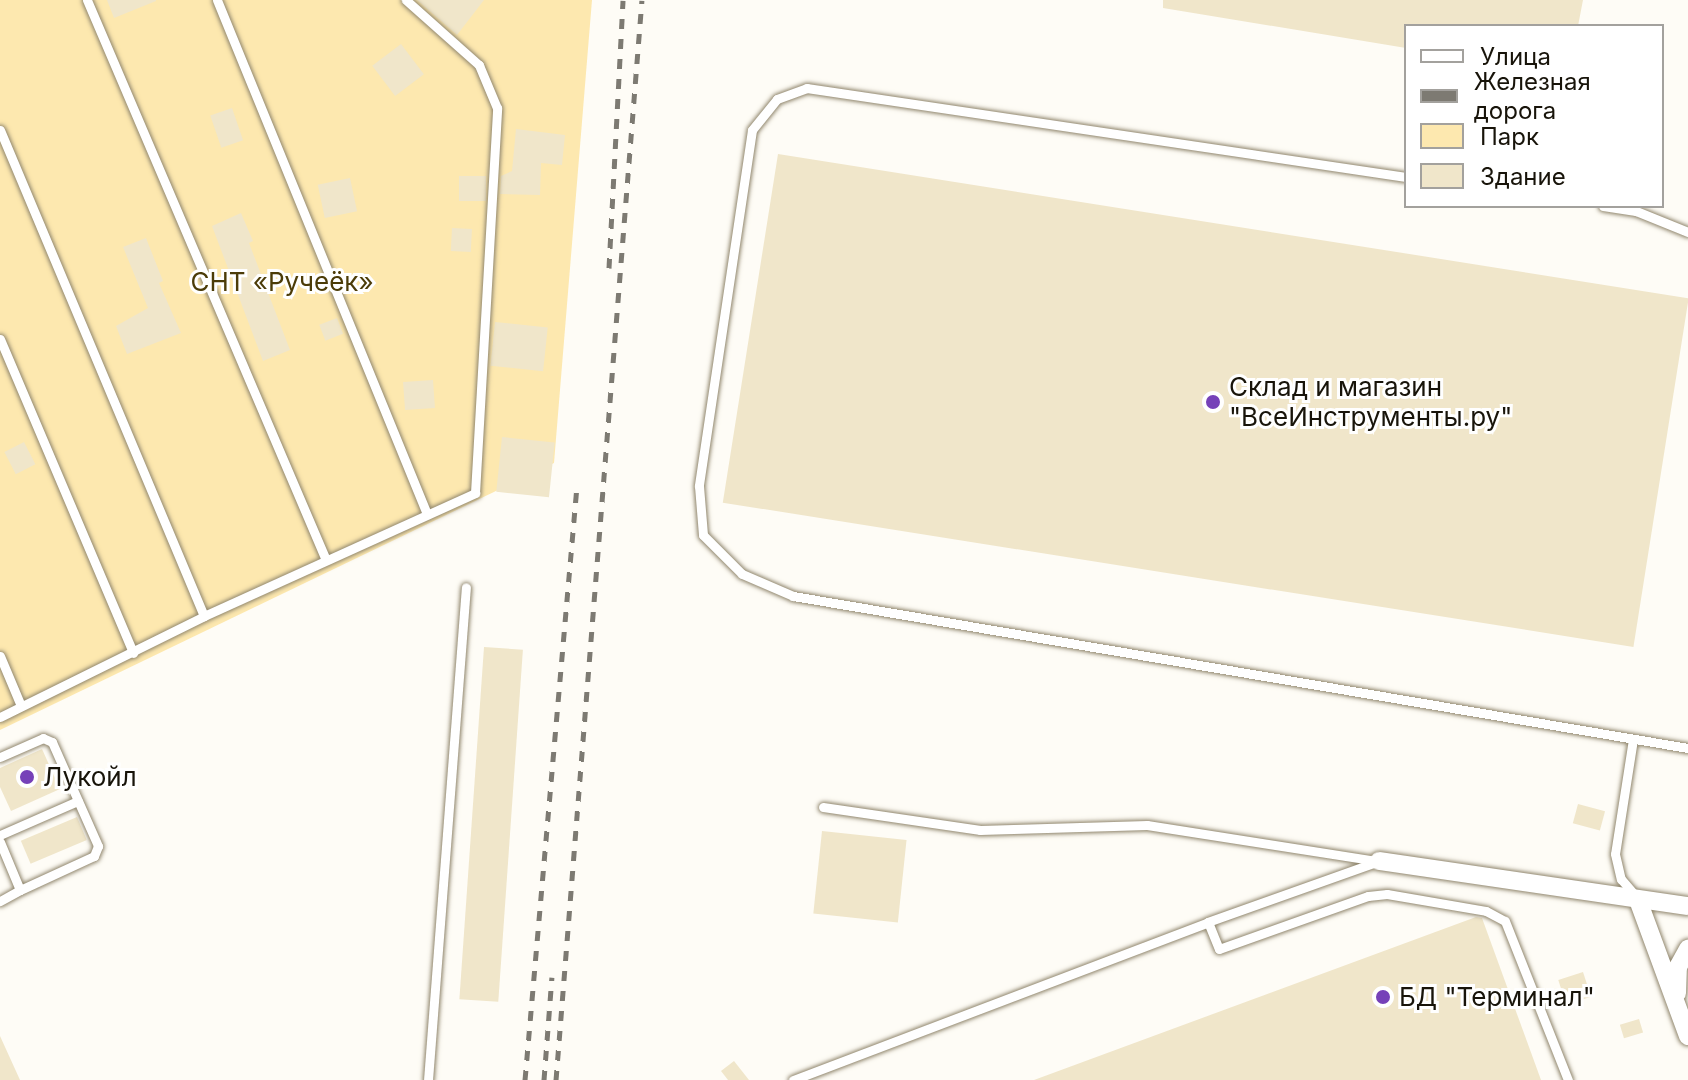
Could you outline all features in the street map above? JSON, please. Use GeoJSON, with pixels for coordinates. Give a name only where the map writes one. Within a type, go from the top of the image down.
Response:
{"type":"FeatureCollection","features":[{"type":"Feature","properties":{"kind":"street"},"geometry":{"type":"LineString","coordinates":[[1379,861],[1688,906]]}},
{"type":"Feature","properties":{"kind":"street"},"geometry":{"type":"LineString","coordinates":[[1638,900],[1688,1036]]}},
{"type":"Feature","properties":{"kind":"street"},"geometry":{"type":"LineString","coordinates":[[1679,1012],[1678,967],[1688,949]]}},
{"type":"Feature","properties":{"kind":"lane"},"geometry":{"type":"LineString","coordinates":[[87,0],[326,560]]}},
{"type":"Feature","properties":{"kind":"lane"},"geometry":{"type":"LineString","coordinates":[[217,0],[427,514]]}},
{"type":"Feature","properties":{"kind":"lane"},"geometry":{"type":"LineString","coordinates":[[0,717],[204,616],[475,493],[497,108],[479,65],[406,0]]}},
{"type":"Feature","properties":{"kind":"lane"},"geometry":{"type":"LineString","coordinates":[[1404,177],[807,88],[777,99],[752,130],[699,486],[703,535],[742,574],[793,596],[1688,748]]}},
{"type":"Feature","properties":{"kind":"lane"},"geometry":{"type":"LineString","coordinates":[[0,130],[204,616]]}},
{"type":"Feature","properties":{"kind":"lane"},"geometry":{"type":"LineString","coordinates":[[1616,208],[1636,211],[1688,232]]}},
{"type":"Feature","properties":{"kind":"lane"},"geometry":{"type":"LineString","coordinates":[[0,339],[133,653]]}},
{"type":"Feature","properties":{"kind":"lane"},"geometry":{"type":"LineString","coordinates":[[428,1080],[466,587]]}},
{"type":"Feature","properties":{"kind":"lane"},"geometry":{"type":"LineString","coordinates":[[0,656],[21,706]]}},
{"type":"Feature","properties":{"kind":"lane"},"geometry":{"type":"LineString","coordinates":[[0,757],[43,738],[48,739],[98,852],[0,901]]}},
{"type":"Feature","properties":{"kind":"lane"},"geometry":{"type":"LineString","coordinates":[[1633,739],[1615,854],[1621,879],[1638,900]]}},
{"type":"Feature","properties":{"kind":"lane"},"geometry":{"type":"LineString","coordinates":[[0,835],[78,801]]}},
{"type":"Feature","properties":{"kind":"lane"},"geometry":{"type":"LineString","coordinates":[[823,807],[980,830],[1147,825],[1379,861]]}},
{"type":"Feature","properties":{"kind":"lane"},"geometry":{"type":"LineString","coordinates":[[0,842],[20,890]]}},
{"type":"Feature","properties":{"kind":"lane"},"geometry":{"type":"LineString","coordinates":[[793,1080],[1208,922],[1379,861]]}},
{"type":"Feature","properties":{"kind":"lane"},"geometry":{"type":"LineString","coordinates":[[1208,922],[1219,949],[1368,896],[1387,894],[1486,911],[1505,921],[1568,1080]]}},
{"type":"Feature","properties":{"kind":"green space","name":"СНТ «Ручеёк»"},"geometry":{"type":"Polygon","coordinates":[[[0,0],[592,0],[554,463],[0,730],[0,0]]]}},
{"type":"Feature","properties":{"kind":"building"},"geometry":{"type":"Polygon","coordinates":[[[107,0],[156,0],[156,1],[114,18],[107,0]]]}},
{"type":"Feature","properties":{"kind":"building"},"geometry":{"type":"Polygon","coordinates":[[[417,0],[484,0],[457,35],[417,0]]]}},
{"type":"Feature","properties":{"kind":"building"},"geometry":{"type":"Polygon","coordinates":[[[1163,0],[1583,0],[1578,24],[1404,24],[1404,48],[1163,8],[1163,0]]]}},
{"type":"Feature","properties":{"kind":"building"},"geometry":{"type":"Polygon","coordinates":[[[401,44],[424,74],[395,96],[372,66],[401,44]]]}},
{"type":"Feature","properties":{"kind":"building"},"geometry":{"type":"Polygon","coordinates":[[[232,108],[243,140],[221,148],[210,115],[232,108]]]}},
{"type":"Feature","properties":{"kind":"building"},"geometry":{"type":"Polygon","coordinates":[[[516,129],[565,135],[562,165],[541,163],[540,195],[500,194],[501,176],[512,171],[516,129]]]}},
{"type":"Feature","properties":{"kind":"building","name":"Склад и магазин \"ВсеИнструменты.ру\""},"geometry":{"type":"Polygon","coordinates":[[[778,154],[1688,298],[1633,647],[723,503],[778,154]]]}},
{"type":"Feature","properties":{"kind":"building"},"geometry":{"type":"Polygon","coordinates":[[[459,176],[486,176],[486,201],[459,201],[459,176]]]}},
{"type":"Feature","properties":{"kind":"building"},"geometry":{"type":"Polygon","coordinates":[[[350,178],[357,211],[325,218],[318,185],[350,178]]]}},
{"type":"Feature","properties":{"kind":"building"},"geometry":{"type":"Polygon","coordinates":[[[241,213],[253,241],[249,243],[290,350],[263,361],[212,226],[241,213]]]}},
{"type":"Feature","properties":{"kind":"building"},"geometry":{"type":"Polygon","coordinates":[[[452,228],[472,229],[471,252],[451,251],[452,228]]]}},
{"type":"Feature","properties":{"kind":"building"},"geometry":{"type":"Polygon","coordinates":[[[146,238],[163,281],[159,283],[181,333],[127,354],[116,326],[148,308],[123,247],[146,238]]]}},
{"type":"Feature","properties":{"kind":"building"},"geometry":{"type":"Polygon","coordinates":[[[337,318],[343,334],[325,341],[319,325],[337,318]]]}},
{"type":"Feature","properties":{"kind":"building"},"geometry":{"type":"Polygon","coordinates":[[[495,322],[548,328],[543,371],[490,366],[495,322]]]}},
{"type":"Feature","properties":{"kind":"building"},"geometry":{"type":"Polygon","coordinates":[[[433,380],[435,408],[405,410],[403,382],[433,380]]]}},
{"type":"Feature","properties":{"kind":"building"},"geometry":{"type":"Polygon","coordinates":[[[502,437],[555,443],[549,497],[496,492],[502,437]]]}},
{"type":"Feature","properties":{"kind":"building"},"geometry":{"type":"Polygon","coordinates":[[[24,442],[35,464],[16,474],[4,452],[24,442]]]}},
{"type":"Feature","properties":{"kind":"building"},"geometry":{"type":"Polygon","coordinates":[[[484,647],[523,650],[498,1002],[459,999],[484,647]]]}},
{"type":"Feature","properties":{"kind":"building","name":"Лукойл"},"geometry":{"type":"Polygon","coordinates":[[[42,749],[60,789],[11,811],[0,787],[0,768],[42,749]]]}},
{"type":"Feature","properties":{"kind":"building"},"geometry":{"type":"Polygon","coordinates":[[[1578,804],[1605,811],[1600,831],[1573,823],[1578,804]]]}},
{"type":"Feature","properties":{"kind":"building"},"geometry":{"type":"Polygon","coordinates":[[[77,817],[87,840],[31,864],[21,841],[77,817]]]}},
{"type":"Feature","properties":{"kind":"building"},"geometry":{"type":"Polygon","coordinates":[[[822,831],[907,840],[898,922],[813,914],[822,831]]]}},
{"type":"Feature","properties":{"kind":"building","name":"БД \"Терминал\""},"geometry":{"type":"Polygon","coordinates":[[[1476,917],[1482,918],[1541,1080],[1034,1080],[1476,917]]]}},
{"type":"Feature","properties":{"kind":"building"},"geometry":{"type":"Polygon","coordinates":[[[1583,972],[1591,997],[1566,1005],[1558,980],[1583,972]]]}},
{"type":"Feature","properties":{"kind":"building"},"geometry":{"type":"Polygon","coordinates":[[[1639,1019],[1643,1032],[1624,1038],[1620,1025],[1639,1019]]]}},
{"type":"Feature","properties":{"kind":"building"},"geometry":{"type":"Polygon","coordinates":[[[0,1036],[20,1080],[0,1080],[0,1036]]]}},
{"type":"Feature","properties":{"kind":"building"},"geometry":{"type":"Polygon","coordinates":[[[734,1061],[749,1080],[728,1080],[721,1071],[734,1061]]]}},
{"type":"Feature","properties":{"kind":"railway"},"geometry":{"type":"LineString","coordinates":[[609,268],[623,0]]}},
{"type":"Feature","properties":{"kind":"railway"},"geometry":{"type":"LineString","coordinates":[[556,1080],[642,0]]}},
{"type":"Feature","properties":{"kind":"railway"},"geometry":{"type":"LineString","coordinates":[[525,1080],[577,486]]}},
{"type":"Feature","properties":{"kind":"railway"},"geometry":{"type":"LineString","coordinates":[[544,1080],[552,977]]}},
{"type":"Feature","properties":{"kind":"place","name":"Склад и магазин \"ВсеИнструменты.ру\""},"geometry":{"type":"Point","coordinates":[1213,402]}},
{"type":"Feature","properties":{"kind":"place","name":"Лукойл"},"geometry":{"type":"Point","coordinates":[27,777]}},
{"type":"Feature","properties":{"kind":"place","name":"БД \"Терминал\""},"geometry":{"type":"Point","coordinates":[1383,997]}}]}
